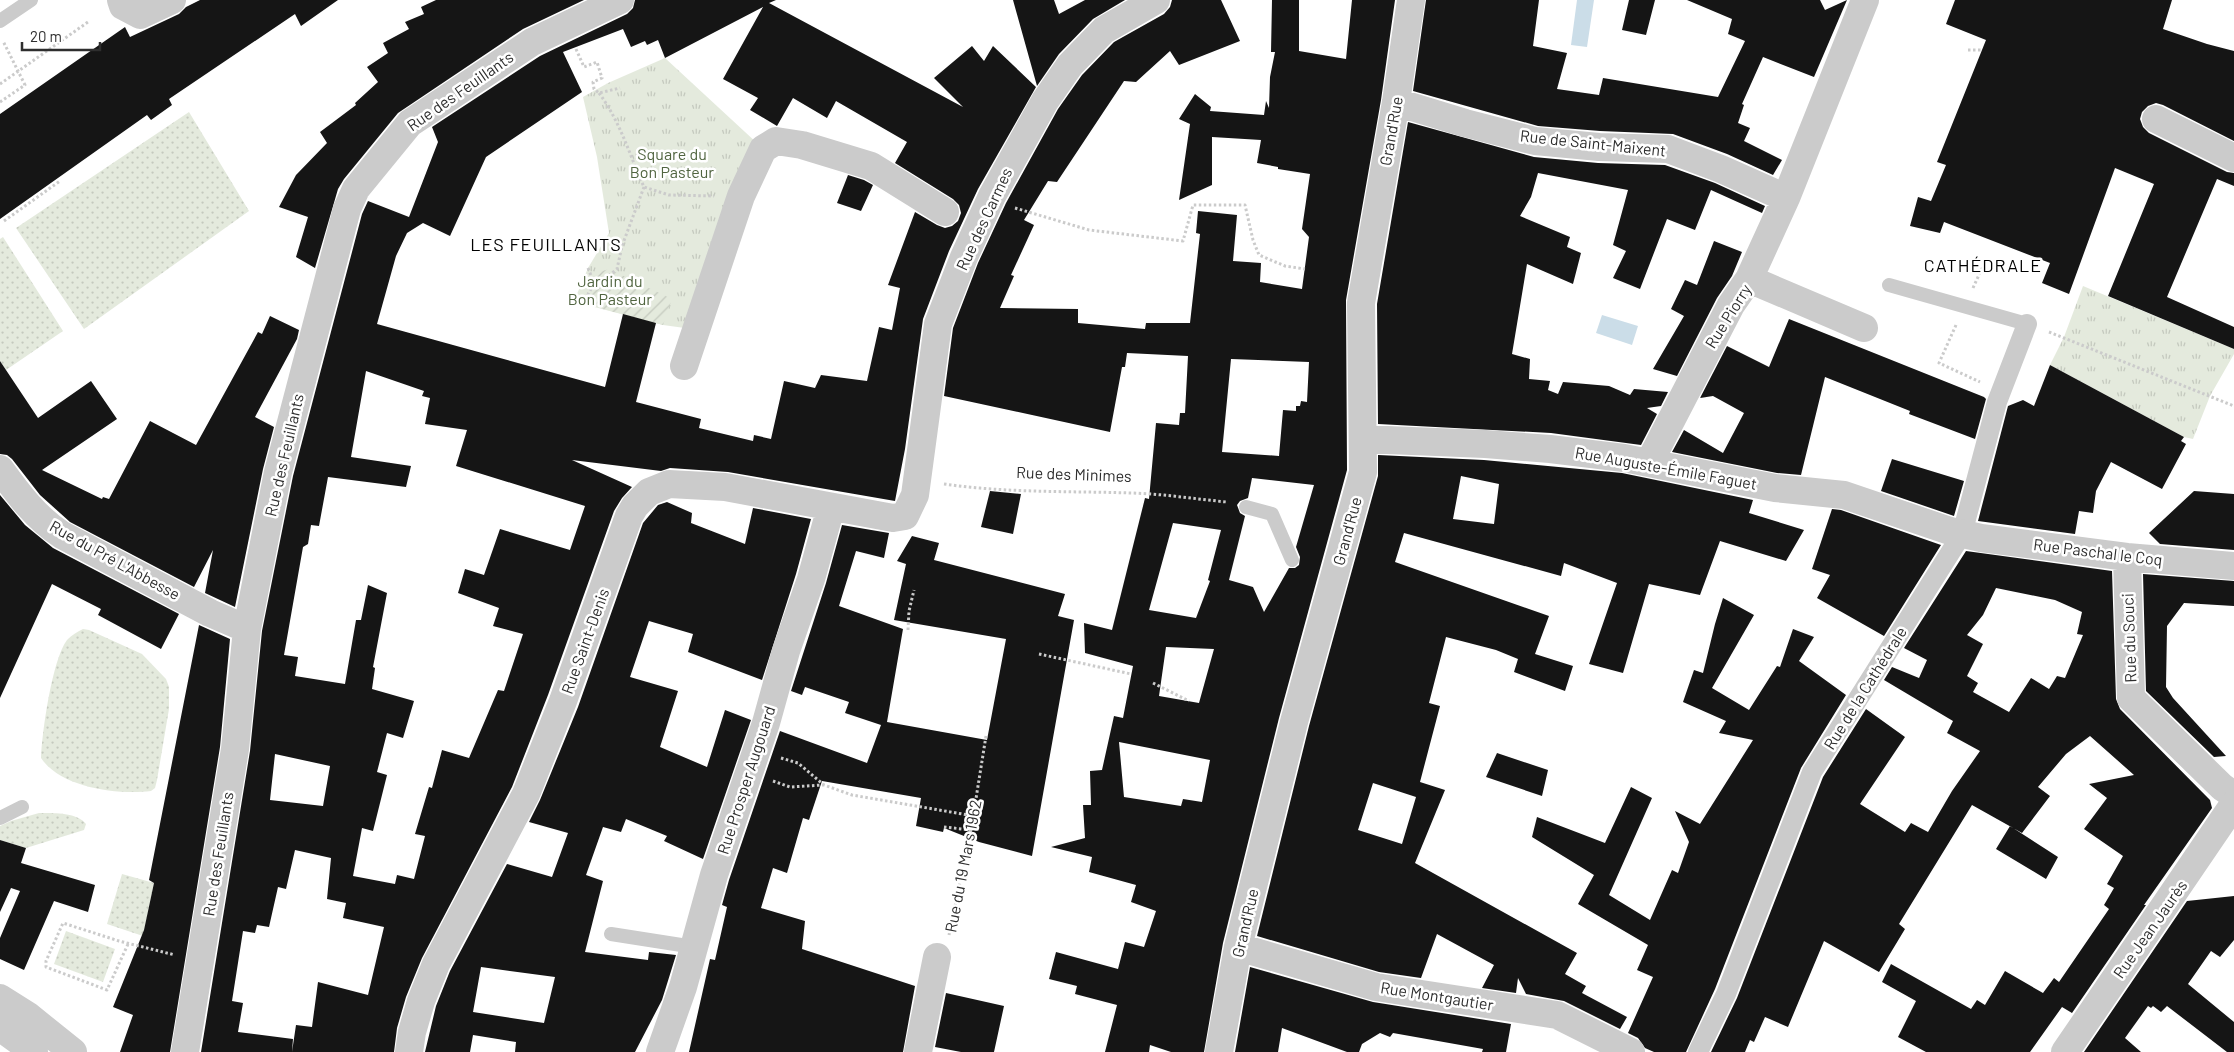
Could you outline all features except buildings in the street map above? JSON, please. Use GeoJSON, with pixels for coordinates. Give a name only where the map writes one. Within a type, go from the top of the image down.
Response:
{"type":"FeatureCollection","features":[{"type":"Feature","properties":{"kind":"street"},"geometry":{"type":"LineString","coordinates":[[121,0],[124,6],[140,15],[172,0]]}},
{"type":"Feature","properties":{"kind":"street","name":"Rue des Feuillants"},"geometry":{"type":"LineString","coordinates":[[185,1052],[235,749],[248,629],[278,472],[347,209],[356,188],[410,123],[532,42],[620,0]]}},
{"type":"Feature","properties":{"kind":"street","name":"Rue des Carmes"},"geometry":{"type":"LineString","coordinates":[[916,487],[938,324],[964,257],[961,221],[992,196],[1045,101],[1070,65],[1104,30],[1156,0]]}},
{"type":"Feature","properties":{"kind":"street","name":"Grand'Rue"},"geometry":{"type":"LineString","coordinates":[[1219,1052],[1238,946],[1294,722],[1363,472],[1361,303],[1396,102],[1411,0]]}},
{"type":"Feature","properties":{"kind":"street"},"geometry":{"type":"LineString","coordinates":[[1749,279],[1786,198],[1865,0]]}},
{"type":"Feature","properties":{"kind":"street","name":"Rue de Saint-Maixent"},"geometry":{"type":"LineString","coordinates":[[1396,102],[1465,123],[1535,141],[1599,147],[1668,149],[1721,169],[1786,198]]}},
{"type":"Feature","properties":{"kind":"street"},"geometry":{"type":"LineString","coordinates":[[2156,119],[2234,158]]}},
{"type":"Feature","properties":{"kind":"street"},"geometry":{"type":"LineString","coordinates":[[684,366],[741,196],[763,149],[776,141],[802,145],[871,166],[961,221]]}},
{"type":"Feature","properties":{"kind":"street","name":"Rue Piorry"},"geometry":{"type":"LineString","coordinates":[[1649,463],[1731,305],[1749,279],[1864,328]]}},
{"type":"Feature","properties":{"kind":"street","name":"Rue de la Cathédrale"},"geometry":{"type":"LineString","coordinates":[[1698,1052],[1726,994],[1812,772],[1962,534],[2001,392],[2027,324]]}},
{"type":"Feature","properties":{"kind":"street","name":"Rue Auguste-Émile Faguet"},"geometry":{"type":"LineString","coordinates":[[1363,440],[1444,441],[1550,449],[1649,463],[1775,488],[1844,494],[1962,534]]}},
{"type":"Feature","properties":{"kind":"street","name":"Rue du Pré L'Abbesse"},"geometry":{"type":"LineString","coordinates":[[0,469],[26,504],[48,526],[210,613],[248,629]]}},
{"type":"Feature","properties":{"kind":"street","name":"Rue Saint-Denis"},"geometry":{"type":"LineString","coordinates":[[409,1052],[412,1032],[424,991],[436,964],[526,794],[563,701],[629,516],[635,506],[649,492],[669,484],[725,487],[893,518],[905,516],[916,487]]}},
{"type":"Feature","properties":{"kind":"street","name":"Rue Prosper Augouard"},"geometry":{"type":"LineString","coordinates":[[660,1052],[683,987],[714,875],[753,762],[786,652],[811,579],[831,507]]}},
{"type":"Feature","properties":{"kind":"street","name":"Rue Paschal le Coq"},"geometry":{"type":"LineString","coordinates":[[1962,534],[2127,557],[2234,566]]}},
{"type":"Feature","properties":{"kind":"street","name":"Rue du Souci"},"geometry":{"type":"LineString","coordinates":[[2127,557],[2131,698],[2222,787],[2232,812]]}},
{"type":"Feature","properties":{"kind":"street","name":"Rue Jean Jaurès"},"geometry":{"type":"LineString","coordinates":[[2065,1052],[2232,812]]}},
{"type":"Feature","properties":{"kind":"street","name":"Rue Montgautier"},"geometry":{"type":"LineString","coordinates":[[1238,946],[1376,987],[1557,1015],[1631,1052]]}},
{"type":"Feature","properties":{"kind":"street"},"geometry":{"type":"LineString","coordinates":[[918,1052],[937,957]]}},
{"type":"Feature","properties":{"kind":"street"},"geometry":{"type":"LineString","coordinates":[[0,998],[28,1015],[73,1052]]}},
{"type":"Feature","properties":{"kind":"street"},"geometry":{"type":"LineString","coordinates":[[0,1027],[34,1052]]}},
{"type":"Feature","properties":{"kind":"lane"},"geometry":{"type":"LineString","coordinates":[[0,21],[31,0]]}},
{"type":"Feature","properties":{"kind":"lane"},"geometry":{"type":"LineString","coordinates":[[1889,285],[2027,324]]}},
{"type":"Feature","properties":{"kind":"lane"},"geometry":{"type":"LineString","coordinates":[[1246,506],[1272,514],[1292,560]]}},
{"type":"Feature","properties":{"kind":"lane"},"geometry":{"type":"LineString","coordinates":[[0,818],[22,807]]}},
{"type":"Feature","properties":{"kind":"lane"},"geometry":{"type":"LineString","coordinates":[[611,934],[694,947]]}},
{"type":"Feature","properties":{"kind":"path"},"geometry":{"type":"LineString","coordinates":[[0,84],[88,22]]}},
{"type":"Feature","properties":{"kind":"path"},"geometry":{"type":"LineString","coordinates":[[0,35],[25,85],[0,102]]}},
{"type":"Feature","properties":{"kind":"path"},"geometry":{"type":"LineString","coordinates":[[576,48],[584,67],[597,62],[602,78],[592,82],[594,89],[610,108],[628,144],[644,188],[622,246],[617,269],[607,278],[594,282],[583,304]]}},
{"type":"Feature","properties":{"kind":"path"},"geometry":{"type":"LineString","coordinates":[[1968,50],[1982,50]]}},
{"type":"Feature","properties":{"kind":"path"},"geometry":{"type":"LineString","coordinates":[[599,93],[620,88]]}},
{"type":"Feature","properties":{"kind":"path"},"geometry":{"type":"LineString","coordinates":[[4,221],[32,198],[60,180]]}},
{"type":"Feature","properties":{"kind":"path"},"geometry":{"type":"LineString","coordinates":[[644,188],[669,195],[741,196]]}},
{"type":"Feature","properties":{"kind":"path"},"geometry":{"type":"LineString","coordinates":[[992,196],[1011,207],[1089,230],[1183,241],[1193,205],[1245,205],[1253,240],[1259,255],[1285,266],[1305,269]]}},
{"type":"Feature","properties":{"kind":"path"},"geometry":{"type":"LineString","coordinates":[[1983,266],[1939,363],[2001,392]]}},
{"type":"Feature","properties":{"kind":"path"},"geometry":{"type":"LineString","coordinates":[[588,268],[594,282]]}},
{"type":"Feature","properties":{"kind":"path"},"geometry":{"type":"LineString","coordinates":[[2027,324],[2234,406]]}},
{"type":"Feature","properties":{"kind":"path","name":"Rue des Minimes"},"geometry":{"type":"LineString","coordinates":[[916,487],[1134,495],[1230,502]]}},
{"type":"Feature","properties":{"kind":"path"},"geometry":{"type":"LineString","coordinates":[[908,630],[909,611],[914,590]]}},
{"type":"Feature","properties":{"kind":"path"},"geometry":{"type":"LineString","coordinates":[[1039,654],[1132,674]]}},
{"type":"Feature","properties":{"kind":"path"},"geometry":{"type":"LineString","coordinates":[[1153,683],[1188,701]]}},
{"type":"Feature","properties":{"kind":"path","name":"Rue du 19 Mars 1962"},"geometry":{"type":"LineString","coordinates":[[937,957],[948,940],[972,830],[986,736]]}},
{"type":"Feature","properties":{"kind":"path"},"geometry":{"type":"LineString","coordinates":[[753,762],[790,787],[824,785]]}},
{"type":"Feature","properties":{"kind":"path"},"geometry":{"type":"LineString","coordinates":[[753,762],[798,764],[824,785],[852,795],[974,816]]}},
{"type":"Feature","properties":{"kind":"path"},"geometry":{"type":"LineString","coordinates":[[944,827],[972,830]]}},
{"type":"Feature","properties":{"kind":"path"},"geometry":{"type":"LineString","coordinates":[[128,944],[107,990],[46,967],[50,952],[63,923],[128,944],[138,944],[179,956]]}},
{"type":"Feature","properties":{"kind":"green space","name":"Square du Bon Pasteur"},"geometry":{"type":"Polygon","coordinates":[[[665,58],[758,144],[692,329],[663,325],[574,301],[588,268],[609,233],[597,157],[583,97],[608,83],[665,58]]]}},
{"type":"Feature","properties":{"kind":"green space"},"geometry":{"type":"Polygon","coordinates":[[[189,112],[249,211],[84,329],[16,228],[189,112]]]}},
{"type":"Feature","properties":{"kind":"green space"},"geometry":{"type":"Polygon","coordinates":[[[3,237],[63,331],[6,370],[0,361],[0,239],[3,237]]]}},
{"type":"Feature","properties":{"kind":"green space","name":"Jardin du Bon Pasteur"},"geometry":{"type":"Polygon","coordinates":[[[609,269],[672,299],[663,325],[583,304],[596,273],[609,269]]]}},
{"type":"Feature","properties":{"kind":"green space"},"geometry":{"type":"Polygon","coordinates":[[[2083,286],[2234,349],[2234,354],[2210,396],[2193,439],[2184,437],[2050,365],[2064,337],[2083,286]]]}},
{"type":"Feature","properties":{"kind":"green space"},"geometry":{"type":"Polygon","coordinates":[[[83,629],[142,654],[166,679],[169,687],[169,709],[157,780],[155,788],[151,791],[123,792],[76,783],[50,768],[41,758],[43,732],[52,680],[57,663],[67,640],[83,629]]]}},
{"type":"Feature","properties":{"kind":"green space"},"geometry":{"type":"Polygon","coordinates":[[[39,813],[71,815],[86,824],[84,830],[26,848],[0,840],[0,826],[39,813]]]}},
{"type":"Feature","properties":{"kind":"green space"},"geometry":{"type":"Polygon","coordinates":[[[122,874],[154,883],[143,936],[107,924],[122,874]]]}},
{"type":"Feature","properties":{"kind":"green space"},"geometry":{"type":"Polygon","coordinates":[[[66,931],[115,949],[103,982],[54,964],[66,931]]]}},
{"type":"Feature","properties":{"kind":"water"},"geometry":{"type":"Polygon","coordinates":[[[1577,0],[1594,0],[1587,47],[1571,45],[1577,0]]]}},
{"type":"Feature","properties":{"kind":"water"},"geometry":{"type":"Polygon","coordinates":[[[1602,315],[1638,326],[1632,345],[1596,333],[1602,315]]]}},
{"type":"Feature","properties":{"kind":"district","name":"LES FEUILLANTS"},"geometry":{"type":"Point","coordinates":[546,245]}},
{"type":"Feature","properties":{"kind":"district","name":"CATHÉDRALE"},"geometry":{"type":"Point","coordinates":[1983,266]}}]}
